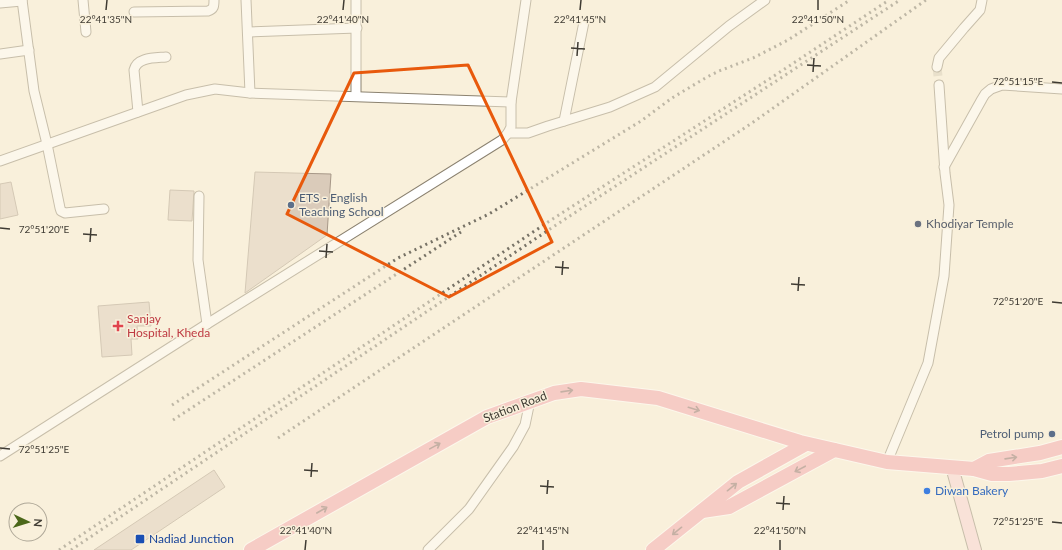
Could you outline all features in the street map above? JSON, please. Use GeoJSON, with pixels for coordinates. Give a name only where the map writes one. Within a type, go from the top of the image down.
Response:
{"type":"FeatureCollection","features":[{"type":"Feature","properties":{"kind":"main road","name":"Station Road"},"geometry":{"type":"LineString","coordinates":[[251,550],[487,417],[554,392],[581,389],[658,398],[806,444],[887,462],[974,469],[992,474],[1042,471],[1062,466]]}},
{"type":"Feature","properties":{"kind":"main road"},"geometry":{"type":"LineString","coordinates":[[653,550],[738,482],[806,444]]}},
{"type":"Feature","properties":{"kind":"main road"},"geometry":{"type":"LineString","coordinates":[[974,469],[989,461],[1040,453],[1062,447]]}},
{"type":"Feature","properties":{"kind":"main road"},"geometry":{"type":"LineString","coordinates":[[701,511],[729,507],[834,450]]}},
{"type":"Feature","properties":{"kind":"main road"},"geometry":{"type":"LineString","coordinates":[[952,467],[975,550]]}},
{"type":"Feature","properties":{"kind":"street"},"geometry":{"type":"LineString","coordinates":[[0,3],[22,0],[34,91],[61,211],[65,213],[104,209]]}},
{"type":"Feature","properties":{"kind":"street"},"geometry":{"type":"LineString","coordinates":[[83,0],[86,32]]}},
{"type":"Feature","properties":{"kind":"street"},"geometry":{"type":"LineString","coordinates":[[134,12],[208,11],[214,6],[214,0]]}},
{"type":"Feature","properties":{"kind":"street"},"geometry":{"type":"LineString","coordinates":[[246,0],[250,92]]}},
{"type":"Feature","properties":{"kind":"street"},"geometry":{"type":"LineString","coordinates":[[356,0],[356,96]]}},
{"type":"Feature","properties":{"kind":"street"},"geometry":{"type":"LineString","coordinates":[[0,456],[207,324],[502,140],[511,127],[511,102],[526,0]]}},
{"type":"Feature","properties":{"kind":"street"},"geometry":{"type":"LineString","coordinates":[[508,133],[528,133],[610,107],[655,88],[729,26],[765,0]]}},
{"type":"Feature","properties":{"kind":"street"},"geometry":{"type":"LineString","coordinates":[[937,67],[939,58],[980,10],[982,0]]}},
{"type":"Feature","properties":{"kind":"street"},"geometry":{"type":"LineString","coordinates":[[564,121],[584,22]]}},
{"type":"Feature","properties":{"kind":"street"},"geometry":{"type":"LineString","coordinates":[[248,32],[357,28]]}},
{"type":"Feature","properties":{"kind":"street"},"geometry":{"type":"LineString","coordinates":[[0,54],[29,50]]}},
{"type":"Feature","properties":{"kind":"street"},"geometry":{"type":"LineString","coordinates":[[138,112],[134,70],[135,65],[142,60],[166,57]]}},
{"type":"Feature","properties":{"kind":"street"},"geometry":{"type":"LineString","coordinates":[[887,462],[928,363],[944,276],[949,205],[944,167],[939,85]]}},
{"type":"Feature","properties":{"kind":"street"},"geometry":{"type":"LineString","coordinates":[[944,167],[982,99],[991,89],[1002,85],[1062,90]]}},
{"type":"Feature","properties":{"kind":"street"},"geometry":{"type":"LineString","coordinates":[[0,161],[186,95],[203,91],[215,90],[511,102]]}},
{"type":"Feature","properties":{"kind":"street"},"geometry":{"type":"LineString","coordinates":[[199,196],[198,260],[207,324]]}},
{"type":"Feature","properties":{"kind":"street"},"geometry":{"type":"LineString","coordinates":[[428,550],[469,509],[512,447],[525,425],[530,401]]}},
{"type":"Feature","properties":{"kind":"highlighted area"},"geometry":{"type":"Polygon","coordinates":[[[468,65],[552,242],[449,297],[287,214],[354,73],[468,65]]]}},
{"type":"Feature","properties":{"kind":"building","name":"ETS - English Teaching School"},"geometry":{"type":"Polygon","coordinates":[[[255,172],[331,174],[327,235],[245,293],[255,172]]]}},
{"type":"Feature","properties":{"kind":"building"},"geometry":{"type":"Polygon","coordinates":[[[11,182],[18,215],[0,219],[0,184],[11,182]]]}},
{"type":"Feature","properties":{"kind":"building"},"geometry":{"type":"Polygon","coordinates":[[[170,190],[194,191],[192,221],[168,220],[170,190]]]}},
{"type":"Feature","properties":{"kind":"building"},"geometry":{"type":"Polygon","coordinates":[[[149,302],[151,326],[137,326],[138,339],[131,339],[132,355],[102,357],[98,306],[149,302]]]}},
{"type":"Feature","properties":{"kind":"building"},"geometry":{"type":"Polygon","coordinates":[[[214,470],[225,487],[131,550],[94,550],[214,470]]]}},
{"type":"Feature","properties":{"kind":"tunnel"},"geometry":{"type":"LineString","coordinates":[[937,67],[939,85]]}},
{"type":"Feature","properties":{"kind":"railway"},"geometry":{"type":"LineString","coordinates":[[172,405],[398,258],[489,214],[641,121],[672,98],[707,77],[753,58],[788,40],[850,0]]}},
{"type":"Feature","properties":{"kind":"railway"},"geometry":{"type":"LineString","coordinates":[[59,550],[548,222],[889,0]]}},
{"type":"Feature","properties":{"kind":"railway"},"geometry":{"type":"LineString","coordinates":[[71,550],[553,227],[900,0]]}},
{"type":"Feature","properties":{"kind":"railway"},"geometry":{"type":"LineString","coordinates":[[278,438],[752,123],[926,0]]}},
{"type":"Feature","properties":{"kind":"railway"},"geometry":{"type":"LineString","coordinates":[[173,420],[461,232]]}},
{"type":"Feature","properties":{"kind":"place","name":"ETS - English Teaching School"},"geometry":{"type":"Point","coordinates":[291,205]}},
{"type":"Feature","properties":{"kind":"place","name":"Khodiyar Temple"},"geometry":{"type":"Point","coordinates":[918,224]}},
{"type":"Feature","properties":{"kind":"place","name":"Sanjay Hospital, Kheda"},"geometry":{"type":"Point","coordinates":[118,326]}},
{"type":"Feature","properties":{"kind":"place","name":"Petrol pump"},"geometry":{"type":"Point","coordinates":[1052,434]}},
{"type":"Feature","properties":{"kind":"place","name":"Diwan Bakery"},"geometry":{"type":"Point","coordinates":[927,491]}},
{"type":"Feature","properties":{"kind":"place","name":"Nadiad Junction"},"geometry":{"type":"Point","coordinates":[140,539]}}]}
